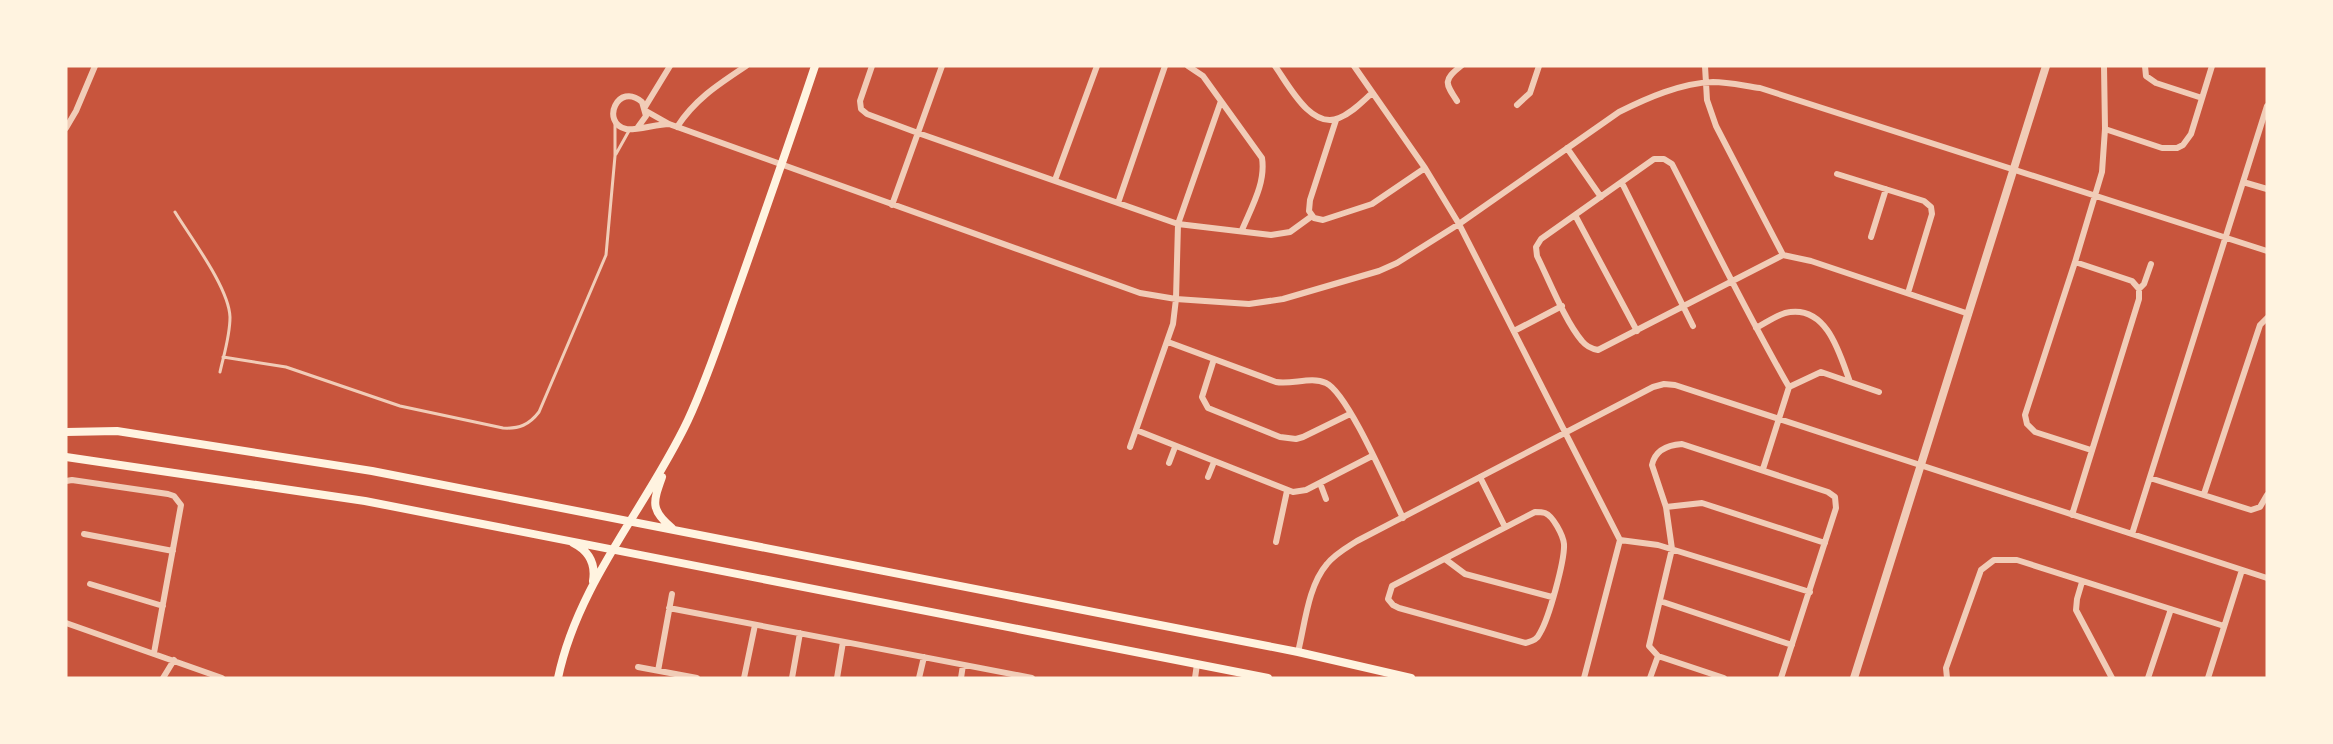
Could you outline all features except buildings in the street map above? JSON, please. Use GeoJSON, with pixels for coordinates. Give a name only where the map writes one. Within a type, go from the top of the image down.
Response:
{"type":"FeatureCollection","features":[{"type":"Feature","properties":{"kind":"main road"},"geometry":{"type":"LineString","coordinates":[[674,530],[662,520],[654,504],[667,463],[709,370],[815,66]]}},
{"type":"Feature","properties":{"kind":"main road"},"geometry":{"type":"LineString","coordinates":[[66,432],[117,431],[372,471],[1298,652],[1412,678]]}},
{"type":"Feature","properties":{"kind":"main road"},"geometry":{"type":"LineString","coordinates":[[66,457],[331,495],[561,538],[1268,678]]}},
{"type":"Feature","properties":{"kind":"main road"},"geometry":{"type":"LineString","coordinates":[[558,678],[574,627],[591,590],[667,463]]}},
{"type":"Feature","properties":{"kind":"main road"},"geometry":{"type":"LineString","coordinates":[[561,538],[580,547],[591,558],[594,570],[591,590]]}},
{"type":"Feature","properties":{"kind":"street"},"geometry":{"type":"LineString","coordinates":[[638,127],[644,120],[645,109],[670,66]]}},
{"type":"Feature","properties":{"kind":"street"},"geometry":{"type":"LineString","coordinates":[[677,127],[687,110],[707,91],[746,66]]}},
{"type":"Feature","properties":{"kind":"street"},"geometry":{"type":"LineString","coordinates":[[872,66],[860,101],[861,109],[867,114],[1178,224],[1282,235],[1296,229],[1312,216]]}},
{"type":"Feature","properties":{"kind":"street"},"geometry":{"type":"LineString","coordinates":[[892,206],[942,66]]}},
{"type":"Feature","properties":{"kind":"street"},"geometry":{"type":"LineString","coordinates":[[1055,180],[1097,66]]}},
{"type":"Feature","properties":{"kind":"street"},"geometry":{"type":"LineString","coordinates":[[1118,203],[1165,66]]}},
{"type":"Feature","properties":{"kind":"street"},"geometry":{"type":"LineString","coordinates":[[1188,66],[1203,76],[1262,158],[1260,185],[1242,230]]}},
{"type":"Feature","properties":{"kind":"street"},"geometry":{"type":"LineString","coordinates":[[1275,66],[1304,108],[1319,118],[1336,120],[1350,112],[1372,93]]}},
{"type":"Feature","properties":{"kind":"street"},"geometry":{"type":"LineString","coordinates":[[1354,66],[1425,168],[1459,224],[1567,432],[1620,540],[1584,678]]}},
{"type":"Feature","properties":{"kind":"street"},"geometry":{"type":"LineString","coordinates":[[1457,101],[1447,81],[1449,75],[1461,66]]}},
{"type":"Feature","properties":{"kind":"street"},"geometry":{"type":"LineString","coordinates":[[1517,105],[1530,93],[1539,66]]}},
{"type":"Feature","properties":{"kind":"street"},"geometry":{"type":"LineString","coordinates":[[1705,66],[1707,100],[1716,126],[1783,255]]}},
{"type":"Feature","properties":{"kind":"street"},"geometry":{"type":"LineString","coordinates":[[1854,678],[2046,66]]}},
{"type":"Feature","properties":{"kind":"street"},"geometry":{"type":"LineString","coordinates":[[2091,450],[2035,432],[2026,424],[2025,415],[2076,262],[2104,163],[2104,66]]}},
{"type":"Feature","properties":{"kind":"street"},"geometry":{"type":"LineString","coordinates":[[2145,66],[2146,76],[2156,83],[2202,98]]}},
{"type":"Feature","properties":{"kind":"street"},"geometry":{"type":"LineString","coordinates":[[2105,129],[2162,148],[2176,148],[2188,140],[2212,66]]}},
{"type":"Feature","properties":{"kind":"street"},"geometry":{"type":"LineString","coordinates":[[66,128],[95,67]]}},
{"type":"Feature","properties":{"kind":"street"},"geometry":{"type":"LineString","coordinates":[[669,123],[630,129],[621,127],[615,121],[614,108],[624,97],[638,99],[645,109],[677,127],[892,206],[1140,293],[1176,299],[1240,304],[1283,299],[1379,271],[1412,254],[1459,224],[1619,112],[1645,99],[1714,82],[1760,88],[2267,251]]}},
{"type":"Feature","properties":{"kind":"street"},"geometry":{"type":"LineString","coordinates":[[1130,447],[1168,342],[1176,299],[1178,224],[1221,101]]}},
{"type":"Feature","properties":{"kind":"street"},"geometry":{"type":"LineString","coordinates":[[2132,534],[2267,106]]}},
{"type":"Feature","properties":{"kind":"street"},"geometry":{"type":"LineString","coordinates":[[1336,120],[1310,200],[1309,211],[1312,216],[1323,219],[1372,204],[1425,168]]}},
{"type":"Feature","properties":{"kind":"street"},"geometry":{"type":"LineString","coordinates":[[1567,148],[1601,197]]}},
{"type":"Feature","properties":{"kind":"street"},"geometry":{"type":"LineString","coordinates":[[1762,469],[1789,387],[1756,328],[1733,282],[1672,164],[1664,159],[1654,159],[1540,239],[1536,247],[1537,256],[1562,306],[1582,341],[1590,348],[1598,350],[1733,282],[1783,255],[1811,261],[1969,314]]}},
{"type":"Feature","properties":{"kind":"street"},"geometry":{"type":"LineString","coordinates":[[1837,174],[1924,201],[1931,207],[1932,214],[1908,293]]}},
{"type":"Feature","properties":{"kind":"street"},"geometry":{"type":"LineString","coordinates":[[2242,182],[2267,189]]}},
{"type":"Feature","properties":{"kind":"street"},"geometry":{"type":"LineString","coordinates":[[1622,183],[1693,326]]}},
{"type":"Feature","properties":{"kind":"street"},"geometry":{"type":"LineString","coordinates":[[1871,237],[1886,189]]}},
{"type":"Feature","properties":{"kind":"street"},"geometry":{"type":"LineString","coordinates":[[1575,215],[1636,331]]}},
{"type":"Feature","properties":{"kind":"street"},"geometry":{"type":"LineString","coordinates":[[2072,515],[2139,299],[2139,289],[2132,281],[2076,262]]}},
{"type":"Feature","properties":{"kind":"street"},"geometry":{"type":"LineString","coordinates":[[2139,289],[2144,284],[2151,264]]}},
{"type":"Feature","properties":{"kind":"street"},"geometry":{"type":"LineString","coordinates":[[1514,331],[1562,306]]}},
{"type":"Feature","properties":{"kind":"street"},"geometry":{"type":"LineString","coordinates":[[1756,328],[1791,312],[1806,314],[1821,321],[1830,333],[1850,381]]}},
{"type":"Feature","properties":{"kind":"street"},"geometry":{"type":"LineString","coordinates":[[2204,494],[2260,325],[2267,318]]}},
{"type":"Feature","properties":{"kind":"street"},"geometry":{"type":"LineString","coordinates":[[1168,342],[1276,382],[1286,384],[1315,380],[1326,383],[1339,394],[1403,518]]}},
{"type":"Feature","properties":{"kind":"street"},"geometry":{"type":"LineString","coordinates":[[1214,359],[1202,397],[1208,408],[1280,437],[1296,439],[1350,414]]}},
{"type":"Feature","properties":{"kind":"street"},"geometry":{"type":"LineString","coordinates":[[1789,387],[1821,372],[1879,392]]}},
{"type":"Feature","properties":{"kind":"street"},"geometry":{"type":"LineString","coordinates":[[1298,652],[1316,582],[1335,555],[1653,387],[1664,384],[1675,385],[2267,578]]}},
{"type":"Feature","properties":{"kind":"street"},"geometry":{"type":"LineString","coordinates":[[1136,430],[1287,491],[1300,491],[1320,483],[1372,456]]}},
{"type":"Feature","properties":{"kind":"street"},"geometry":{"type":"LineString","coordinates":[[1724,678],[1658,656],[1651,650],[1649,641],[1672,549],[1666,507],[1652,465],[1653,460],[1665,447],[1682,444],[1762,469],[1833,495],[1837,501],[1781,678]]}},
{"type":"Feature","properties":{"kind":"street"},"geometry":{"type":"LineString","coordinates":[[1168,463],[1175,447]]}},
{"type":"Feature","properties":{"kind":"street"},"geometry":{"type":"LineString","coordinates":[[1208,477],[1214,462]]}},
{"type":"Feature","properties":{"kind":"street"},"geometry":{"type":"LineString","coordinates":[[1480,477],[1505,527]]}},
{"type":"Feature","properties":{"kind":"street"},"geometry":{"type":"LineString","coordinates":[[2150,478],[2251,510],[2260,507],[2267,495]]}},
{"type":"Feature","properties":{"kind":"street"},"geometry":{"type":"LineString","coordinates":[[66,481],[72,480],[174,496],[179,502],[181,510],[154,653]]}},
{"type":"Feature","properties":{"kind":"street"},"geometry":{"type":"LineString","coordinates":[[1320,483],[1326,499]]}},
{"type":"Feature","properties":{"kind":"street"},"geometry":{"type":"LineString","coordinates":[[1276,542],[1287,491]]}},
{"type":"Feature","properties":{"kind":"street"},"geometry":{"type":"LineString","coordinates":[[1666,507],[1702,503],[1825,543]]}},
{"type":"Feature","properties":{"kind":"street"},"geometry":{"type":"LineString","coordinates":[[1535,512],[1545,513],[1551,518],[1564,541],[1563,561],[1540,634],[1534,641],[1526,643],[1393,605],[1388,595],[1392,586],[1445,559],[1535,512]]}},
{"type":"Feature","properties":{"kind":"street"},"geometry":{"type":"LineString","coordinates":[[84,534],[173,551]]}},
{"type":"Feature","properties":{"kind":"street"},"geometry":{"type":"LineString","coordinates":[[1620,540],[1658,544],[1809,592]]}},
{"type":"Feature","properties":{"kind":"street"},"geometry":{"type":"LineString","coordinates":[[1445,559],[1465,574],[1552,597]]}},
{"type":"Feature","properties":{"kind":"street"},"geometry":{"type":"LineString","coordinates":[[1947,678],[1946,668],[1981,570],[1994,560],[2017,560],[2224,626]]}},
{"type":"Feature","properties":{"kind":"street"},"geometry":{"type":"LineString","coordinates":[[2208,678],[2242,570]]}},
{"type":"Feature","properties":{"kind":"street"},"geometry":{"type":"LineString","coordinates":[[2082,582],[2076,610],[2112,678]]}},
{"type":"Feature","properties":{"kind":"street"},"geometry":{"type":"LineString","coordinates":[[90,584],[163,606]]}},
{"type":"Feature","properties":{"kind":"street"},"geometry":{"type":"LineString","coordinates":[[658,671],[672,594]]}},
{"type":"Feature","properties":{"kind":"street"},"geometry":{"type":"LineString","coordinates":[[1660,601],[1792,645]]}},
{"type":"Feature","properties":{"kind":"street"},"geometry":{"type":"LineString","coordinates":[[669,608],[1032,678]]}},
{"type":"Feature","properties":{"kind":"street"},"geometry":{"type":"LineString","coordinates":[[2148,678],[2171,609]]}},
{"type":"Feature","properties":{"kind":"street"},"geometry":{"type":"LineString","coordinates":[[66,624],[222,678]]}},
{"type":"Feature","properties":{"kind":"street"},"geometry":{"type":"LineString","coordinates":[[744,678],[755,625]]}},
{"type":"Feature","properties":{"kind":"street"},"geometry":{"type":"LineString","coordinates":[[792,678],[800,633]]}},
{"type":"Feature","properties":{"kind":"street"},"geometry":{"type":"LineString","coordinates":[[837,678],[843,642]]}},
{"type":"Feature","properties":{"kind":"street"},"geometry":{"type":"LineString","coordinates":[[1650,678],[1658,656]]}},
{"type":"Feature","properties":{"kind":"street"},"geometry":{"type":"LineString","coordinates":[[919,678],[924,657]]}},
{"type":"Feature","properties":{"kind":"street"},"geometry":{"type":"LineString","coordinates":[[163,678],[174,660]]}},
{"type":"Feature","properties":{"kind":"street"},"geometry":{"type":"LineString","coordinates":[[1195,678],[1197,664]]}},
{"type":"Feature","properties":{"kind":"street"},"geometry":{"type":"LineString","coordinates":[[961,678],[963,665]]}},
{"type":"Feature","properties":{"kind":"street"},"geometry":{"type":"LineString","coordinates":[[638,667],[697,678]]}},
{"type":"Feature","properties":{"kind":"lane"},"geometry":{"type":"LineString","coordinates":[[223,357],[286,367],[412,409],[502,428],[528,424],[539,412],[606,255],[615,156],[615,121]]}},
{"type":"Feature","properties":{"kind":"lane"},"geometry":{"type":"LineString","coordinates":[[615,156],[630,129]]}},
{"type":"Feature","properties":{"kind":"lane"},"geometry":{"type":"LineString","coordinates":[[175,212],[224,292],[230,313],[229,331],[220,372]]}}]}
